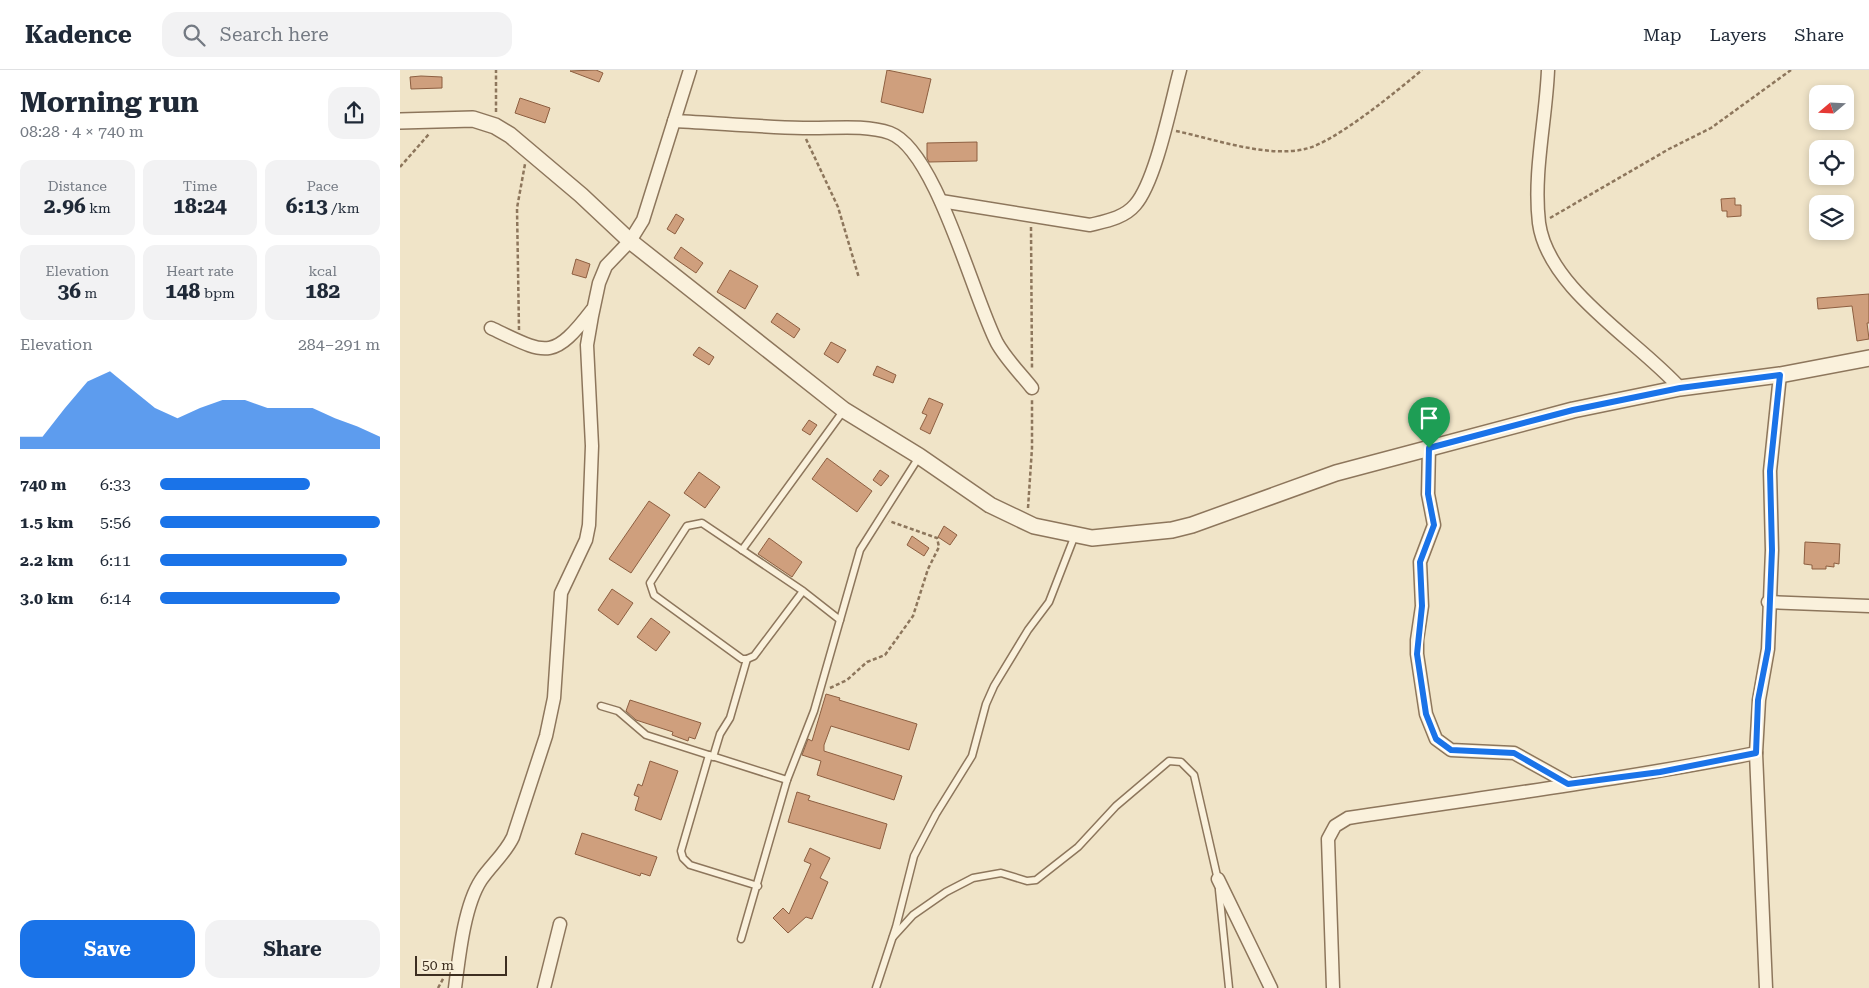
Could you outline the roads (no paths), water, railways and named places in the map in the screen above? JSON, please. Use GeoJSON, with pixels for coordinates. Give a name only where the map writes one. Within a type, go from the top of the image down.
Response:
{"type":"FeatureCollection","features":[{"type":"Feature","properties":{"kind":"street"},"geometry":{"type":"LineString","coordinates":[[456,988],[460,945],[472,902],[480,881],[508,848],[513,837],[546,736],[554,698],[561,594],[586,540],[589,525],[592,446],[587,345],[593,308],[606,266],[630,241],[649,204],[690,70]]}},
{"type":"Feature","properties":{"kind":"street"},"geometry":{"type":"LineString","coordinates":[[941,201],[1090,224],[1110,221],[1124,214],[1135,206],[1143,194],[1165,128],[1180,70]]}},
{"type":"Feature","properties":{"kind":"street"},"geometry":{"type":"LineString","coordinates":[[1548,70],[1538,182],[1540,223],[1550,259],[1567,282],[1664,370],[1680,388]]}},
{"type":"Feature","properties":{"kind":"street"},"geometry":{"type":"LineString","coordinates":[[400,121],[473,119],[495,126],[529,150],[630,241],[844,410],[919,456],[990,505],[1034,526],[1092,538],[1132,535],[1192,526],[1336,472],[1573,410],[1680,388],[1780,375],[1869,358]]}},
{"type":"Feature","properties":{"kind":"street"},"geometry":{"type":"LineString","coordinates":[[674,121],[801,128],[874,129],[891,133],[916,154],[941,201],[998,343],[1032,388]]}},
{"type":"Feature","properties":{"kind":"street"},"geometry":{"type":"LineString","coordinates":[[491,328],[535,349],[548,350],[559,346],[575,332],[593,308]]}},
{"type":"Feature","properties":{"kind":"street"},"geometry":{"type":"LineString","coordinates":[[1766,988],[1756,753],[1758,700],[1768,649],[1768,602],[1772,550],[1770,471],[1780,375]]}},
{"type":"Feature","properties":{"kind":"street"},"geometry":{"type":"LineString","coordinates":[[1429,448],[1428,494],[1434,525],[1420,562],[1422,606],[1417,654],[1426,714],[1436,739],[1451,750],[1514,753],[1568,784]]}},
{"type":"Feature","properties":{"kind":"street"},"geometry":{"type":"LineString","coordinates":[[1768,602],[1869,606]]}},
{"type":"Feature","properties":{"kind":"street"},"geometry":{"type":"LineString","coordinates":[[1333,988],[1328,839],[1336,826],[1348,818],[1568,784],[1660,772],[1756,753]]}},
{"type":"Feature","properties":{"kind":"street"},"geometry":{"type":"LineString","coordinates":[[1218,879],[1271,988]]}},
{"type":"Feature","properties":{"kind":"street"},"geometry":{"type":"LineString","coordinates":[[544,988],[560,924]]}},
{"type":"Feature","properties":{"kind":"lane"},"geometry":{"type":"LineString","coordinates":[[742,550],[844,410]]}},
{"type":"Feature","properties":{"kind":"lane"},"geometry":{"type":"LineString","coordinates":[[741,939],[758,886],[787,780],[820,692],[860,550],[919,456]]}},
{"type":"Feature","properties":{"kind":"lane"},"geometry":{"type":"LineString","coordinates":[[803,591],[754,656],[746,660],[654,595],[650,588],[650,583],[687,526],[702,523],[803,591],[840,620]]}},
{"type":"Feature","properties":{"kind":"lane"},"geometry":{"type":"LineString","coordinates":[[876,988],[893,937],[914,856],[936,814],[972,756],[986,704],[994,686],[1028,630],[1049,602],[1075,535]]}},
{"type":"Feature","properties":{"kind":"lane"},"geometry":{"type":"LineString","coordinates":[[746,660],[730,718],[720,734],[711,756],[681,851],[683,858],[690,865],[758,886]]}},
{"type":"Feature","properties":{"kind":"lane"},"geometry":{"type":"LineString","coordinates":[[601,706],[618,711],[646,735],[787,780]]}},
{"type":"Feature","properties":{"kind":"lane"},"geometry":{"type":"LineString","coordinates":[[893,937],[914,915],[946,892],[973,878],[1001,873],[1027,882],[1036,880],[1078,847],[1116,806],[1169,761],[1182,762],[1194,775],[1218,879],[1229,988]]}}]}
